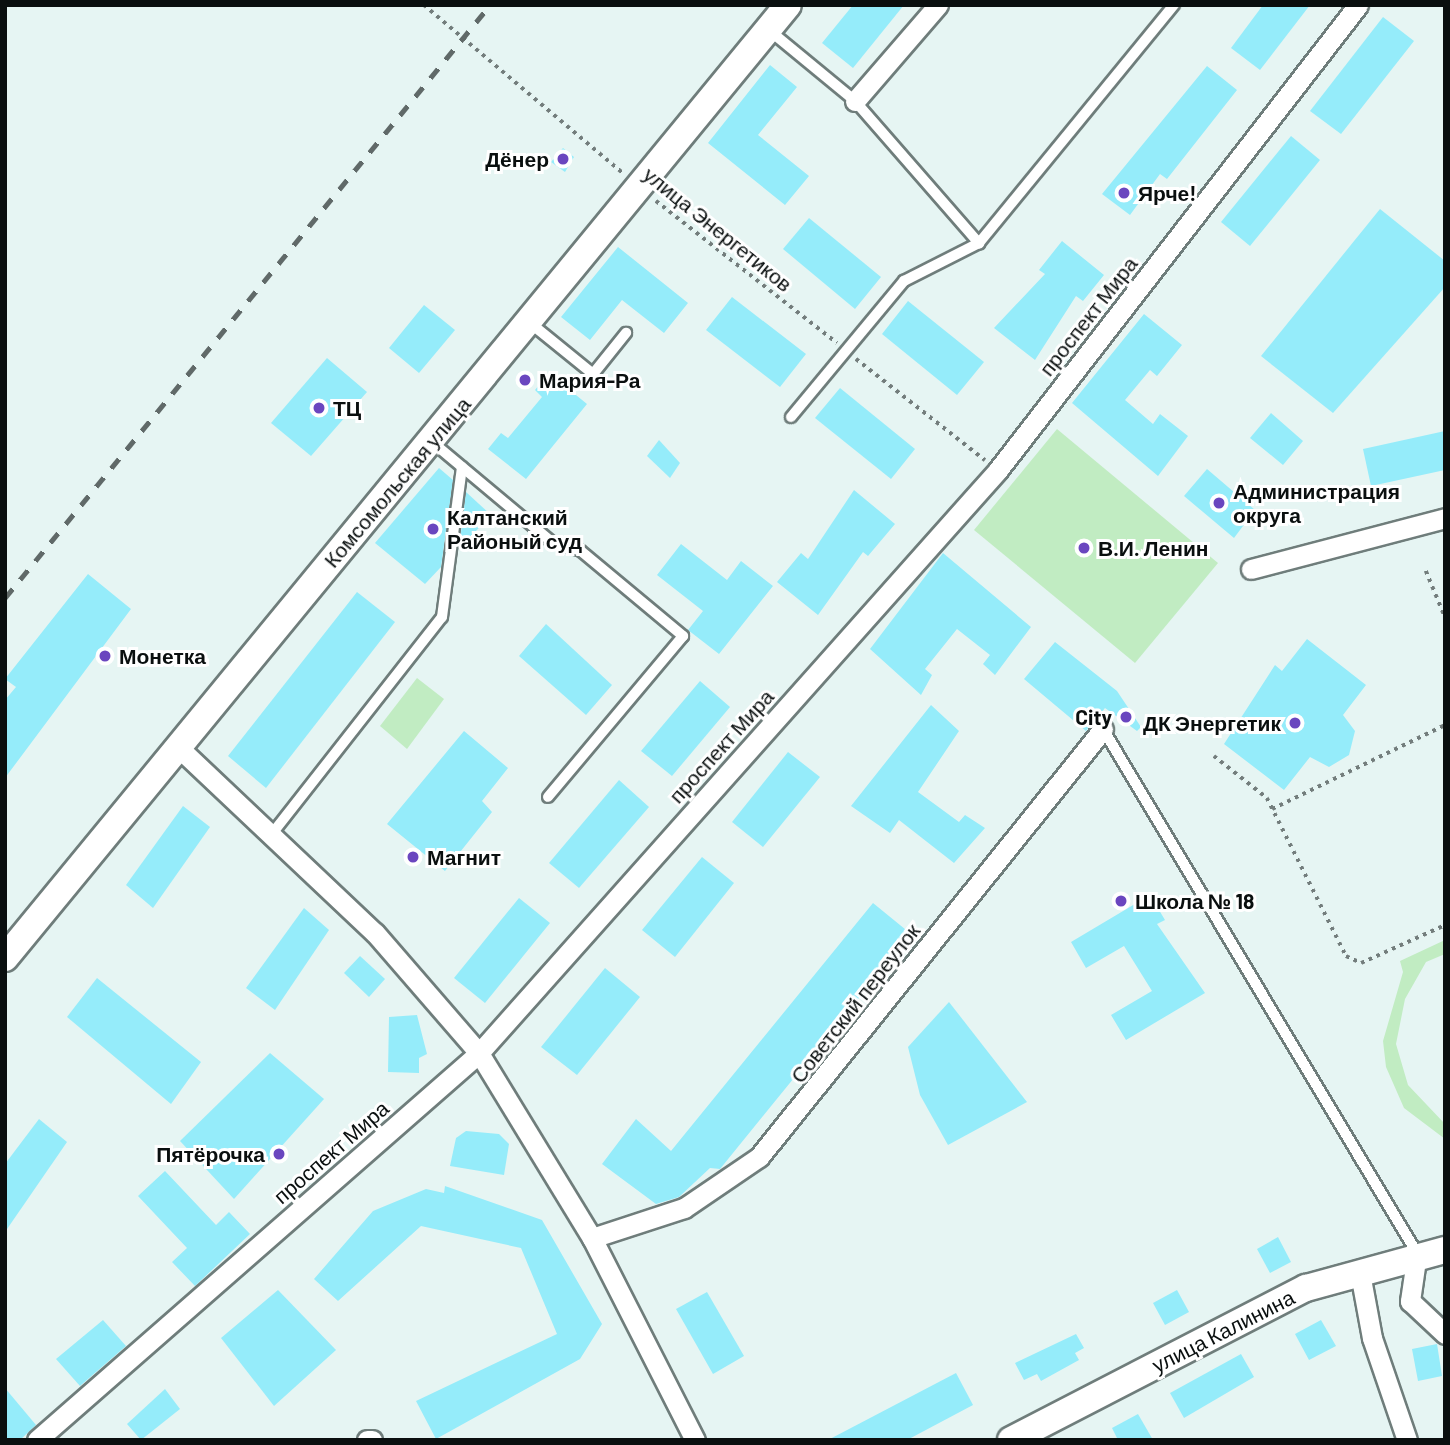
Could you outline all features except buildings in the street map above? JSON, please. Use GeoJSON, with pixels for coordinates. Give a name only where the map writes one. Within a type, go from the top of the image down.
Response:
{"type":"FeatureCollection","features":[{"type":"Feature","properties":{"kind":"street","name":"Комсомольская улица"},"geometry":{"type":"LineString","coordinates":[[5,958],[788,5]]}},
{"type":"Feature","properties":{"kind":"street"},"geometry":{"type":"LineString","coordinates":[[855,101],[938,5]]}},
{"type":"Feature","properties":{"kind":"street","name":"проспект Мира"},"geometry":{"type":"LineString","coordinates":[[37,1440],[479,1053],[998,470],[1358,5]]}},
{"type":"Feature","properties":{"kind":"street"},"geometry":{"type":"LineString","coordinates":[[1251,569],[1445,518]]}},
{"type":"Feature","properties":{"kind":"street","name":"Советский переулок"},"geometry":{"type":"LineString","coordinates":[[593,1238],[684,1208],[759,1157],[1102,729]]}},
{"type":"Feature","properties":{"kind":"street"},"geometry":{"type":"LineString","coordinates":[[178,747],[375,933],[479,1053],[593,1238],[695,1440]]}},
{"type":"Feature","properties":{"kind":"street","name":"улица Калинина"},"geometry":{"type":"LineString","coordinates":[[1011,1440],[1306,1288],[1417,1254],[1445,1250]]}},
{"type":"Feature","properties":{"kind":"street"},"geometry":{"type":"LineString","coordinates":[[1417,1254],[1410,1301],[1445,1334]]}},
{"type":"Feature","properties":{"kind":"street"},"geometry":{"type":"LineString","coordinates":[[1360,1273],[1372,1338],[1407,1440]]}},
{"type":"Feature","properties":{"kind":"lane"},"geometry":{"type":"LineString","coordinates":[[791,417],[904,281],[979,243],[1174,5]]}},
{"type":"Feature","properties":{"kind":"lane"},"geometry":{"type":"LineString","coordinates":[[769,29],[855,101],[979,243]]}},
{"type":"Feature","properties":{"kind":"lane"},"geometry":{"type":"LineString","coordinates":[[529,322],[593,374],[626,333]]}},
{"type":"Feature","properties":{"kind":"lane"},"geometry":{"type":"LineString","coordinates":[[431,441],[552,542],[581,551],[683,636],[548,797]]}},
{"type":"Feature","properties":{"kind":"lane"},"geometry":{"type":"LineString","coordinates":[[271,835],[442,617],[462,467]]}},
{"type":"Feature","properties":{"kind":"lane"},"geometry":{"type":"LineString","coordinates":[[1102,729],[1417,1254]]}},
{"type":"Feature","properties":{"kind":"path","name":"улица Энергетиков"},"geometry":{"type":"LineString","coordinates":[[424,5],[640,188],[998,470]]}},
{"type":"Feature","properties":{"kind":"path"},"geometry":{"type":"LineString","coordinates":[[1426,571],[1445,617]]}},
{"type":"Feature","properties":{"kind":"path"},"geometry":{"type":"LineString","coordinates":[[1272,809],[1445,725]]}},
{"type":"Feature","properties":{"kind":"path"},"geometry":{"type":"LineString","coordinates":[[1214,756],[1272,809],[1346,956],[1361,963],[1445,925]]}},
{"type":"Feature","properties":{"kind":"green space"},"geometry":{"type":"Polygon","coordinates":[[[1057,429],[1218,563],[1135,663],[974,530],[1057,429]]]}},
{"type":"Feature","properties":{"kind":"green space"},"geometry":{"type":"Polygon","coordinates":[[[417,678],[444,699],[407,749],[380,726],[417,678]]]}},
{"type":"Feature","properties":{"kind":"green space"},"geometry":{"type":"Polygon","coordinates":[[[1445,940],[1445,954],[1426,962],[1405,999],[1396,1044],[1408,1085],[1445,1124],[1445,1139],[1404,1108],[1386,1067],[1383,1041],[1403,972],[1400,961],[1445,940]]]}},
{"type":"Feature","properties":{"kind":"railway"},"geometry":{"type":"LineString","coordinates":[[5,598],[490,5]]}},
{"type":"Feature","properties":{"kind":"place","name":"Дёнер"},"geometry":{"type":"Point","coordinates":[563,159]}},
{"type":"Feature","properties":{"kind":"place","name":"Ярче!"},"geometry":{"type":"Point","coordinates":[1124,193]}},
{"type":"Feature","properties":{"kind":"place","name":"Мария-Ра"},"geometry":{"type":"Point","coordinates":[525,380]}},
{"type":"Feature","properties":{"kind":"place","name":"ТЦ"},"geometry":{"type":"Point","coordinates":[319,408]}},
{"type":"Feature","properties":{"kind":"place","name":"Администрация округа"},"geometry":{"type":"Point","coordinates":[1219,503]}},
{"type":"Feature","properties":{"kind":"place","name":"Калтанский Районый суд"},"geometry":{"type":"Point","coordinates":[433,529]}},
{"type":"Feature","properties":{"kind":"place","name":"В.И. Ленин"},"geometry":{"type":"Point","coordinates":[1084,548]}},
{"type":"Feature","properties":{"kind":"place","name":"Монетка"},"geometry":{"type":"Point","coordinates":[105,656]}},
{"type":"Feature","properties":{"kind":"place","name":"City"},"geometry":{"type":"Point","coordinates":[1126,717]}},
{"type":"Feature","properties":{"kind":"place","name":"ДК Энергетик"},"geometry":{"type":"Point","coordinates":[1295,723]}},
{"type":"Feature","properties":{"kind":"place","name":"Магнит"},"geometry":{"type":"Point","coordinates":[413,857]}},
{"type":"Feature","properties":{"kind":"place","name":"Школа № 18"},"geometry":{"type":"Point","coordinates":[1121,901]}},
{"type":"Feature","properties":{"kind":"place","name":"Пятёрочка"},"geometry":{"type":"Point","coordinates":[279,1154]}}]}
